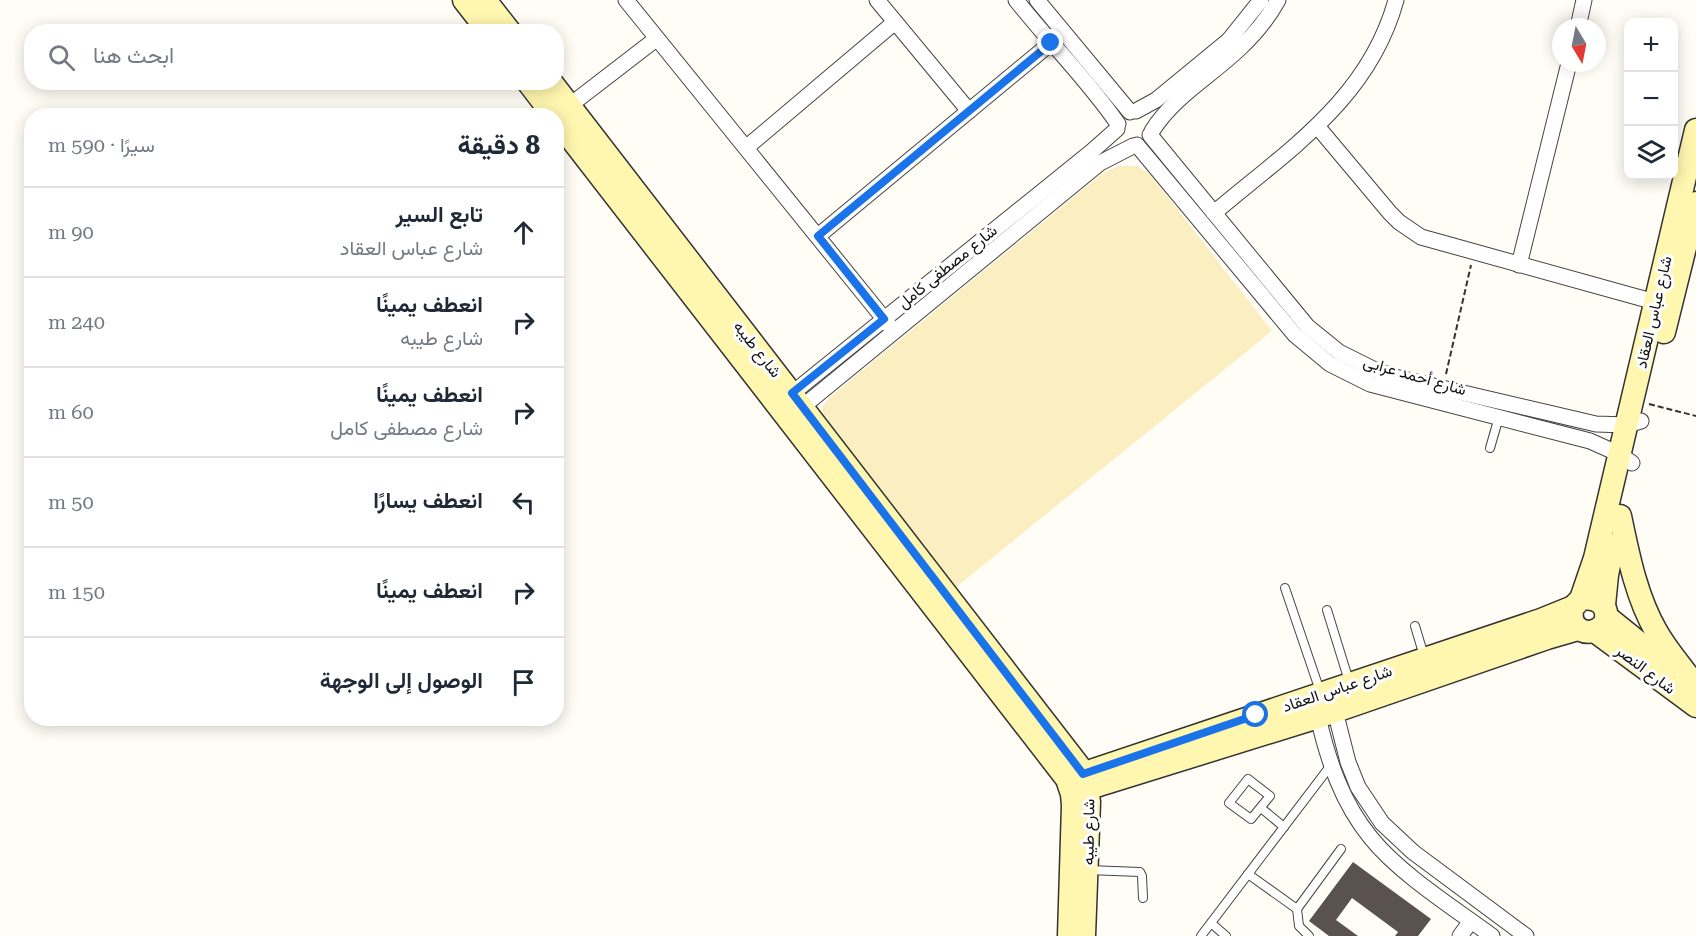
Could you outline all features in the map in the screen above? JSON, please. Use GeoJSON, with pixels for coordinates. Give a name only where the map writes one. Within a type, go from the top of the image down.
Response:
{"type":"FeatureCollection","features":[{"type":"Feature","properties":{"kind":"street"},"geometry":{"type":"LineString","coordinates":[[464,0],[483,24]]}},
{"type":"Feature","properties":{"kind":"street"},"geometry":{"type":"LineString","coordinates":[[485,0],[504,24]]}},
{"type":"Feature","properties":{"kind":"street"},"geometry":{"type":"LineString","coordinates":[[627,0],[656,39],[747,147],[895,332]]}},
{"type":"Feature","properties":{"kind":"street"},"geometry":{"type":"LineString","coordinates":[[877,0],[969,111]]}},
{"type":"Feature","properties":{"kind":"street"},"geometry":{"type":"LineString","coordinates":[[1016,0],[1098,96],[1117,126],[1120,138],[1128,145],[1135,146],[1145,142],[1173,104],[1253,35],[1278,0]]}},
{"type":"Feature","properties":{"kind":"street"},"geometry":{"type":"LineString","coordinates":[[1037,0],[1133,111],[1149,118],[1151,133]]}},
{"type":"Feature","properties":{"kind":"street"},"geometry":{"type":"LineString","coordinates":[[1117,126],[1124,114],[1156,100],[1229,40],[1261,0]]}},
{"type":"Feature","properties":{"kind":"street"},"geometry":{"type":"LineString","coordinates":[[1214,213],[1317,126],[1345,97],[1366,69],[1383,37],[1396,0]]}},
{"type":"Feature","properties":{"kind":"street"},"geometry":{"type":"LineString","coordinates":[[1580,18],[1584,0]]}},
{"type":"Feature","properties":{"kind":"street"},"geometry":{"type":"LineString","coordinates":[[747,147],[895,22]]}},
{"type":"Feature","properties":{"kind":"street"},"geometry":{"type":"LineString","coordinates":[[564,111],[656,39]]}},
{"type":"Feature","properties":{"kind":"street"},"geometry":{"type":"LineString","coordinates":[[818,236],[1051,43]]}},
{"type":"Feature","properties":{"kind":"street"},"geometry":{"type":"LineString","coordinates":[[1520,265],[1567,72]]}},
{"type":"Feature","properties":{"kind":"street","name":"شارع طيبه"},"geometry":{"type":"LineString","coordinates":[[536,90],[554,108]]}},
{"type":"Feature","properties":{"kind":"street","name":"شارع طيبه"},"geometry":{"type":"LineString","coordinates":[[553,90],[558,108]]}},
{"type":"Feature","properties":{"kind":"street","name":"شارع طيبه"},"geometry":{"type":"LineString","coordinates":[[564,119],[790,406],[1077,784],[1087,870],[1084,936]]}},
{"type":"Feature","properties":{"kind":"street","name":"شارع مصطفى كامل"},"geometry":{"type":"LineString","coordinates":[[790,406],[884,319],[1091,152],[1117,126]]}},
{"type":"Feature","properties":{"kind":"street"},"geometry":{"type":"LineString","coordinates":[[1317,126],[1399,222],[1421,237],[1655,302]]}},
{"type":"Feature","properties":{"kind":"street","name":"شارع عباس العقاد"},"geometry":{"type":"LineString","coordinates":[[1638,416],[1655,302],[1691,173],[1696,130]]}},
{"type":"Feature","properties":{"kind":"street","name":"شارع أحمد عرابى"},"geometry":{"type":"LineString","coordinates":[[1151,133],[1293,311],[1322,340],[1339,352],[1375,370],[1596,424],[1638,416]]}},
{"type":"Feature","properties":{"kind":"street","name":"شارع أحمد عرابى"},"geometry":{"type":"LineString","coordinates":[[1135,146],[1281,319],[1312,351],[1330,364],[1370,384],[1570,434],[1590,441],[1625,459]]}},
{"type":"Feature","properties":{"kind":"street","name":"شارع مصطفى كامل"},"geometry":{"type":"LineString","coordinates":[[790,406],[895,332],[1100,164],[1135,146]]}},
{"type":"Feature","properties":{"kind":"street","name":"شارع عباس العقاد"},"geometry":{"type":"LineString","coordinates":[[1077,784],[1349,683],[1541,620],[1577,603],[1595,558],[1638,416],[1696,203]]}},
{"type":"Feature","properties":{"kind":"street","name":"شارع عباس العقاد"},"geometry":{"type":"LineString","coordinates":[[1077,784],[1327,714],[1596,621],[1620,516],[1625,459]]}},
{"type":"Feature","properties":{"kind":"street"},"geometry":{"type":"LineString","coordinates":[[1620,516],[1635,578],[1647,612],[1664,644],[1696,688]]}},
{"type":"Feature","properties":{"kind":"street"},"geometry":{"type":"LineString","coordinates":[[1594,598],[1596,621],[1571,619],[1577,603],[1594,598]]}},
{"type":"Feature","properties":{"kind":"street","name":"شارع النصر"},"geometry":{"type":"LineString","coordinates":[[1596,621],[1696,688]]}},
{"type":"Feature","properties":{"kind":"street","name":"شارع النصر"},"geometry":{"type":"LineString","coordinates":[[1596,621],[1696,706]]}},
{"type":"Feature","properties":{"kind":"street"},"geometry":{"type":"LineString","coordinates":[[1327,714],[1331,765],[1348,803],[1370,837],[1400,867],[1492,936]]}},
{"type":"Feature","properties":{"kind":"street"},"geometry":{"type":"LineString","coordinates":[[1327,714],[1358,787],[1382,823],[1413,852],[1526,936]]}},
{"type":"Feature","properties":{"kind":"street","name":"شارع طيبه"},"geometry":{"type":"LineString","coordinates":[[1069,936],[1077,784]]}},
{"type":"Feature","properties":{"kind":"street"},"geometry":{"type":"LineString","coordinates":[[1460,936],[1471,921]]}},
{"type":"Feature","properties":{"kind":"lane"},"geometry":{"type":"LineString","coordinates":[[1490,448],[1499,417]]}},
{"type":"Feature","properties":{"kind":"lane"},"geometry":{"type":"LineString","coordinates":[[1285,588],[1321,693]]}},
{"type":"Feature","properties":{"kind":"lane"},"geometry":{"type":"LineString","coordinates":[[1327,610],[1349,683]]}},
{"type":"Feature","properties":{"kind":"lane"},"geometry":{"type":"LineString","coordinates":[[1415,626],[1424,658]]}},
{"type":"Feature","properties":{"kind":"lane"},"geometry":{"type":"LineString","coordinates":[[1201,936],[1331,765]]}},
{"type":"Feature","properties":{"kind":"lane"},"geometry":{"type":"LineString","coordinates":[[1249,779],[1269,795],[1261,808],[1254,818],[1249,819],[1231,806],[1230,801],[1249,779]]}},
{"type":"Feature","properties":{"kind":"lane"},"geometry":{"type":"LineString","coordinates":[[1261,808],[1284,827]]}},
{"type":"Feature","properties":{"kind":"lane"},"geometry":{"type":"LineString","coordinates":[[1310,936],[1299,926],[1297,909],[1341,849]]}},
{"type":"Feature","properties":{"kind":"lane"},"geometry":{"type":"LineString","coordinates":[[1087,870],[1140,872],[1143,898]]}},
{"type":"Feature","properties":{"kind":"lane"},"geometry":{"type":"LineString","coordinates":[[1248,874],[1297,909]]}},
{"type":"Feature","properties":{"kind":"lane"},"geometry":{"type":"LineString","coordinates":[[1210,923],[1226,936]]}},
{"type":"Feature","properties":{"kind":"path"},"geometry":{"type":"LineString","coordinates":[[1443,388],[1473,253]]}},
{"type":"Feature","properties":{"kind":"path"},"geometry":{"type":"LineString","coordinates":[[1638,416],[1696,416]]}},
{"type":"Feature","properties":{"kind":"sand"},"geometry":{"type":"Polygon","coordinates":[[[1119,166],[1136,166],[1149,173],[1272,331],[955,588],[826,426],[822,408],[829,398],[1103,173],[1119,166]]]}},
{"type":"Feature","properties":{"kind":"building"},"geometry":{"type":"Polygon","coordinates":[[[1353,862],[1431,919],[1418,936],[1395,936],[1398,932],[1352,898],[1336,920],[1358,936],[1329,936],[1309,921],[1353,862]]]}},
{"type":"Feature","properties":{"kind":"route"},"geometry":{"type":"LineString","coordinates":[[1051,43],[818,236],[884,319],[792,393],[1083,774],[1256,715]]}}]}
